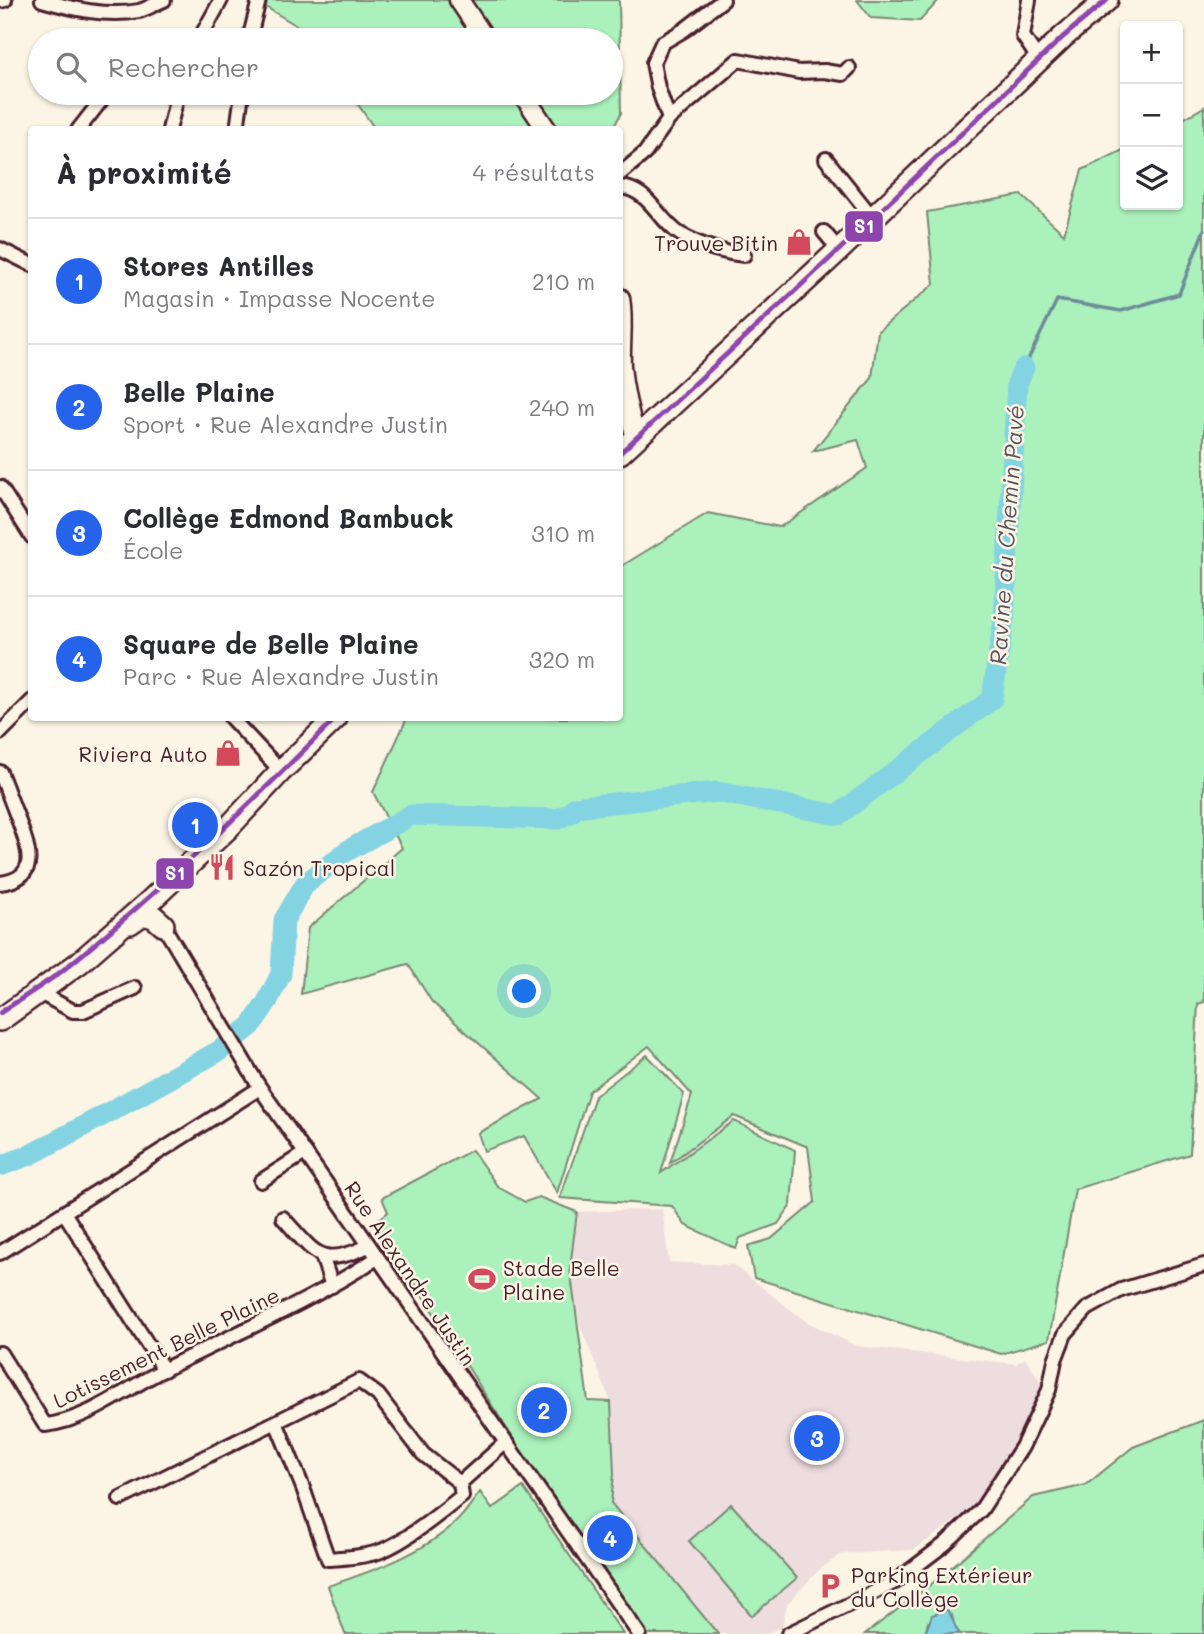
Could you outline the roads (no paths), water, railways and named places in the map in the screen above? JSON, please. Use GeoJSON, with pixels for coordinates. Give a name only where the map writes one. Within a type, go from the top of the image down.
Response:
{"type":"FeatureCollection","features":[{"type":"Feature","properties":{"kind":"highway"},"geometry":{"type":"LineString","coordinates":[[623,450],[1039,60],[1107,0]]}},
{"type":"Feature","properties":{"kind":"highway"},"geometry":{"type":"LineString","coordinates":[[0,1020],[40,993],[103,942],[176,877],[333,721]]}},
{"type":"Feature","properties":{"kind":"highway"},"geometry":{"type":"LineString","coordinates":[[0,1013],[60,972],[260,795]]}},
{"type":"Feature","properties":{"kind":"highway"},"geometry":{"type":"LineString","coordinates":[[163,925],[156,910],[157,905],[175,883],[176,877]]}},
{"type":"Feature","properties":{"kind":"highway"},"geometry":{"type":"LineString","coordinates":[[103,942],[109,941],[144,914],[154,917],[163,925]]}},
{"type":"Feature","properties":{"kind":"main road"},"geometry":{"type":"LineString","coordinates":[[459,0],[478,28]]}},
{"type":"Feature","properties":{"kind":"main road"},"geometry":{"type":"LineString","coordinates":[[530,105],[544,126]]}},
{"type":"Feature","properties":{"kind":"main road"},"geometry":{"type":"LineString","coordinates":[[623,383],[636,438]]}},
{"type":"Feature","properties":{"kind":"street"},"geometry":{"type":"LineString","coordinates":[[41,0],[107,13],[140,10],[164,0]]}},
{"type":"Feature","properties":{"kind":"street"},"geometry":{"type":"LineString","coordinates":[[206,28],[221,0]]}},
{"type":"Feature","properties":{"kind":"street"},"geometry":{"type":"LineString","coordinates":[[252,28],[259,0]]}},
{"type":"Feature","properties":{"kind":"street"},"geometry":{"type":"LineString","coordinates":[[669,119],[653,63],[662,43],[723,0]]}},
{"type":"Feature","properties":{"kind":"street"},"geometry":{"type":"LineString","coordinates":[[1029,0],[1023,36],[1039,60]]}},
{"type":"Feature","properties":{"kind":"street"},"geometry":{"type":"LineString","coordinates":[[623,171],[645,153],[669,119],[738,60],[799,72],[824,71],[843,74],[849,68]]}},
{"type":"Feature","properties":{"kind":"street"},"geometry":{"type":"LineString","coordinates":[[81,126],[98,105]]}},
{"type":"Feature","properties":{"kind":"street"},"geometry":{"type":"LineString","coordinates":[[170,126],[175,105]]}},
{"type":"Feature","properties":{"kind":"street"},"geometry":{"type":"LineString","coordinates":[[238,126],[240,105]]}},
{"type":"Feature","properties":{"kind":"street"},"geometry":{"type":"LineString","coordinates":[[827,159],[873,218]]}},
{"type":"Feature","properties":{"kind":"street"},"geometry":{"type":"LineString","coordinates":[[623,188],[638,192],[678,233],[722,253],[744,255]]}},
{"type":"Feature","properties":{"kind":"street"},"geometry":{"type":"LineString","coordinates":[[824,232],[839,250]]}},
{"type":"Feature","properties":{"kind":"street"},"geometry":{"type":"LineString","coordinates":[[0,248],[28,263]]}},
{"type":"Feature","properties":{"kind":"street"},"geometry":{"type":"LineString","coordinates":[[0,487],[28,531]]}},
{"type":"Feature","properties":{"kind":"street"},"geometry":{"type":"LineString","coordinates":[[0,733],[28,705]]}},
{"type":"Feature","properties":{"kind":"street"},"geometry":{"type":"LineString","coordinates":[[234,721],[281,771]]}},
{"type":"Feature","properties":{"kind":"street"},"geometry":{"type":"LineString","coordinates":[[0,772],[29,848],[29,864],[24,874],[14,881],[0,883]]}},
{"type":"Feature","properties":{"kind":"street","name":"Rue Alexandre Justin"},"geometry":{"type":"LineString","coordinates":[[163,925],[260,1088],[639,1634]]}},
{"type":"Feature","properties":{"kind":"street"},"geometry":{"type":"LineString","coordinates":[[40,993],[73,1011],[83,1011],[135,988]]}},
{"type":"Feature","properties":{"kind":"street"},"geometry":{"type":"LineString","coordinates":[[0,1253],[260,1088]]}},
{"type":"Feature","properties":{"kind":"street"},"geometry":{"type":"LineString","coordinates":[[261,1181],[305,1153]]}},
{"type":"Feature","properties":{"kind":"street"},"geometry":{"type":"LineString","coordinates":[[65,1214],[164,1370]]}},
{"type":"Feature","properties":{"kind":"street"},"geometry":{"type":"LineString","coordinates":[[283,1218],[316,1253],[327,1259],[351,1254],[368,1246]]}},
{"type":"Feature","properties":{"kind":"street"},"geometry":{"type":"LineString","coordinates":[[322,1256],[331,1286]]}},
{"type":"Feature","properties":{"kind":"street","name":"Lotissement Belle Plaine"},"geometry":{"type":"LineString","coordinates":[[0,1353],[45,1425],[58,1424],[233,1338],[331,1286],[377,1258]]}},
{"type":"Feature","properties":{"kind":"street"},"geometry":{"type":"LineString","coordinates":[[788,1634],[895,1582],[946,1544],[981,1510],[1022,1447],[1049,1390],[1055,1360],[1065,1334],[1087,1309],[1121,1290],[1204,1265]]}},
{"type":"Feature","properties":{"kind":"street"},"geometry":{"type":"LineString","coordinates":[[120,1499],[359,1381],[378,1395],[423,1454],[460,1483],[462,1496],[422,1526],[382,1550],[349,1558],[328,1559],[276,1422]]}},
{"type":"Feature","properties":{"kind":"street"},"geometry":{"type":"LineString","coordinates":[[460,1483],[505,1443]]}},
{"type":"Feature","properties":{"kind":"water"},"geometry":{"type":"Polygon","coordinates":[[[947,1610],[960,1634],[925,1634],[932,1615],[947,1610]]]}},
{"type":"Feature","properties":{"kind":"waterway","name":"Ravine du Chemin Pavé"},"geometry":{"type":"LineString","coordinates":[[1024,368],[1057,300],[1121,311],[1179,294],[1204,230]]}},
{"type":"Feature","properties":{"kind":"waterway","name":"Ravine du Chemin Pavé"},"geometry":{"type":"LineString","coordinates":[[0,1166],[30,1155],[219,1051],[251,1026],[281,974],[284,920],[305,884],[347,851],[411,815],[558,819],[572,812],[575,807],[717,792],[838,815],[992,699],[1004,618],[1017,383],[1024,368]]}},
{"type":"Feature","properties":{"kind":"place","name":"Trouve Bitin"},"geometry":{"type":"Point","coordinates":[799,242]}},
{"type":"Feature","properties":{"kind":"place","name":"Riviera Auto"},"geometry":{"type":"Point","coordinates":[228,753]}},
{"type":"Feature","properties":{"kind":"place","name":"Stores Antilles"},"geometry":{"type":"Point","coordinates":[195,825]}},
{"type":"Feature","properties":{"kind":"place","name":"Sazón Tropical"},"geometry":{"type":"Point","coordinates":[222,867]}},
{"type":"Feature","properties":{"kind":"place","name":"Stade Belle Plaine"},"geometry":{"type":"Point","coordinates":[482,1279]}},
{"type":"Feature","properties":{"kind":"place","name":"Belle Plaine"},"geometry":{"type":"Point","coordinates":[544,1410]}},
{"type":"Feature","properties":{"kind":"place","name":"Collège Edmond Bambuck"},"geometry":{"type":"Point","coordinates":[817,1438]}},
{"type":"Feature","properties":{"kind":"place","name":"Square de Belle Plaine"},"geometry":{"type":"Point","coordinates":[610,1538]}},
{"type":"Feature","properties":{"kind":"place","name":"Parking Extérieur du Collège"},"geometry":{"type":"Point","coordinates":[830,1586]}}]}
